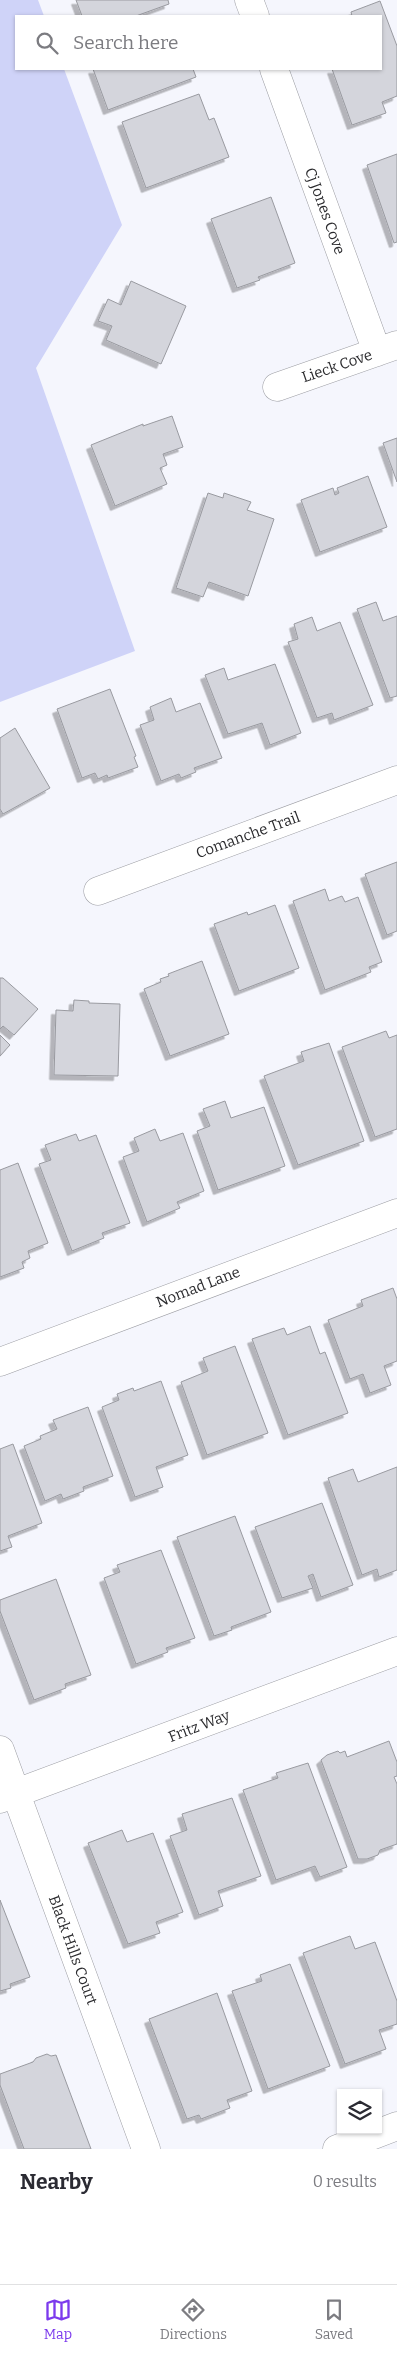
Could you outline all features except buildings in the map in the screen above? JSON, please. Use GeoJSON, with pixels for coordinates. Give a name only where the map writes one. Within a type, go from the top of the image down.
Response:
{"type":"FeatureCollection","features":[{"type":"Feature","properties":{"kind":"street"},"geometry":{"type":"LineString","coordinates":[[249,0],[255,15]]}},
{"type":"Feature","properties":{"kind":"street","name":"Cj Jones Cove"},"geometry":{"type":"LineString","coordinates":[[274,70],[387,349]]}},
{"type":"Feature","properties":{"kind":"street","name":"Lieck Cove"},"geometry":{"type":"LineString","coordinates":[[277,387],[387,349]]}},
{"type":"Feature","properties":{"kind":"street","name":"Comanche Trail"},"geometry":{"type":"LineString","coordinates":[[98,891],[397,780]]}},
{"type":"Feature","properties":{"kind":"street","name":"Nomad Lane"},"geometry":{"type":"LineString","coordinates":[[0,1362],[397,1213]]}},
{"type":"Feature","properties":{"kind":"street","name":"Fritz Way"},"geometry":{"type":"LineString","coordinates":[[8,1797],[397,1651]]}},
{"type":"Feature","properties":{"kind":"street","name":"Black Hills Court"},"geometry":{"type":"LineString","coordinates":[[0,1750],[8,1797],[146,2149]]}},
{"type":"Feature","properties":{"kind":"street"},"geometry":{"type":"LineString","coordinates":[[337,2149],[397,2126]]}},
{"type":"Feature","properties":{"kind":"shaded area"},"geometry":{"type":"Polygon","coordinates":[[[0,0],[38,0],[44,15],[15,15],[15,70],[64,70],[122,225],[36,368],[135,651],[0,702],[0,0]]]}}]}
